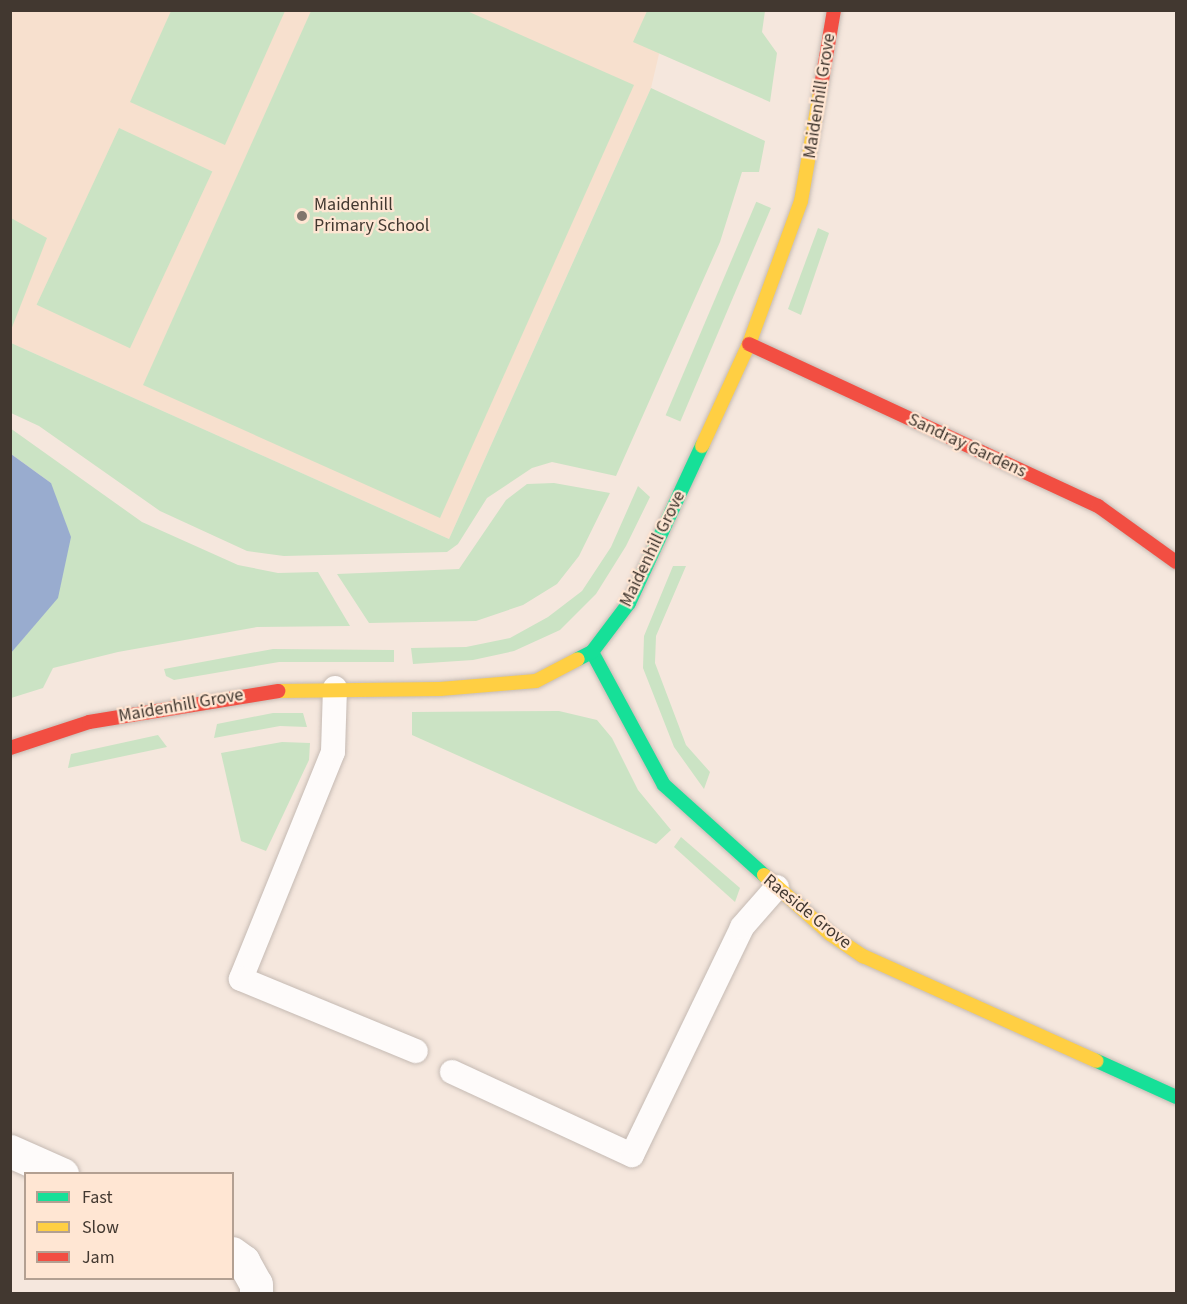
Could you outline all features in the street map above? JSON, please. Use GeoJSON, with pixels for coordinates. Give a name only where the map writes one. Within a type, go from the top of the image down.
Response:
{"type":"FeatureCollection","features":[{"type":"Feature","properties":{"kind":"street","name":"Maidenhill Grove"},"geometry":{"type":"LineString","coordinates":[[10,748],[28,739],[89,722],[261,691],[335,688],[440,689],[536,681],[592,652],[629,603],[749,344],[801,201],[834,10]]}},
{"type":"Feature","properties":{"kind":"street","name":"Sandray Gardens"},"geometry":{"type":"LineString","coordinates":[[749,344],[1098,506],[1176,562]]}},
{"type":"Feature","properties":{"kind":"street","name":"Raeside Grove"},"geometry":{"type":"LineString","coordinates":[[592,652],[663,785],[830,934],[863,956],[1176,1097]]}},
{"type":"Feature","properties":{"kind":"street"},"geometry":{"type":"LineString","coordinates":[[10,1151],[60,1172]]}},
{"type":"Feature","properties":{"kind":"street"},"geometry":{"type":"LineString","coordinates":[[234,1254],[243,1261],[256,1284],[256,1293]]}},
{"type":"Feature","properties":{"kind":"lane"},"geometry":{"type":"LineString","coordinates":[[335,688],[333,752],[241,980],[416,1051]]}},
{"type":"Feature","properties":{"kind":"lane"},"geometry":{"type":"LineString","coordinates":[[452,1072],[632,1155],[742,927],[777,887]]}},
{"type":"Feature","properties":{"kind":"shaded area","name":"Maidenhill Primary School"},"geometry":{"type":"Polygon","coordinates":[[[11,11],[678,11],[659,54],[651,88],[449,539],[11,343],[11,11]]]}},
{"type":"Feature","properties":{"kind":"green space"},"geometry":{"type":"Polygon","coordinates":[[[171,11],[285,11],[225,145],[130,102],[171,11]]]}},
{"type":"Feature","properties":{"kind":"green space"},"geometry":{"type":"Polygon","coordinates":[[[311,11],[467,11],[634,85],[440,518],[143,385],[311,11]]]}},
{"type":"Feature","properties":{"kind":"green space"},"geometry":{"type":"Polygon","coordinates":[[[647,11],[765,11],[762,32],[777,53],[770,102],[633,42],[647,11]]]}},
{"type":"Feature","properties":{"kind":"green space"},"geometry":{"type":"Polygon","coordinates":[[[651,88],[765,141],[759,172],[742,172],[720,242],[616,476],[552,462],[532,468],[487,498],[458,544],[447,552],[284,556],[247,551],[160,511],[39,426],[11,413],[11,343],[449,539],[651,88]]]}},
{"type":"Feature","properties":{"kind":"green space"},"geometry":{"type":"Polygon","coordinates":[[[119,128],[212,172],[130,348],[37,305],[119,128]]]}},
{"type":"Feature","properties":{"kind":"green space"},"geometry":{"type":"Polygon","coordinates":[[[756,202],[771,208],[680,422],[666,415],[756,202]]]}},
{"type":"Feature","properties":{"kind":"green space"},"geometry":{"type":"Polygon","coordinates":[[[11,218],[47,238],[11,330],[11,218]]]}},
{"type":"Feature","properties":{"kind":"green space"},"geometry":{"type":"Polygon","coordinates":[[[818,228],[829,233],[801,315],[788,309],[818,228]]]}},
{"type":"Feature","properties":{"kind":"green space"},"geometry":{"type":"Polygon","coordinates":[[[10,428],[142,522],[238,565],[278,573],[318,572],[350,626],[257,627],[118,652],[53,668],[43,688],[11,698],[11,653],[34,625],[51,483],[11,454],[10,428]]]}},
{"type":"Feature","properties":{"kind":"green space"},"geometry":{"type":"Polygon","coordinates":[[[554,483],[610,493],[579,556],[557,584],[523,605],[476,621],[369,623],[337,574],[459,569],[506,500],[527,484],[554,483]]]}},
{"type":"Feature","properties":{"kind":"green space"},"geometry":{"type":"Polygon","coordinates":[[[638,486],[650,497],[626,546],[596,594],[560,630],[514,651],[473,660],[413,664],[411,648],[466,647],[510,638],[548,617],[582,591],[611,547],[638,486]]]}},
{"type":"Feature","properties":{"kind":"green space"},"geometry":{"type":"Polygon","coordinates":[[[673,566],[686,566],[656,636],[655,663],[686,745],[710,772],[704,789],[674,747],[643,668],[644,636],[673,566]]]}},
{"type":"Feature","properties":{"kind":"green space"},"geometry":{"type":"Polygon","coordinates":[[[273,649],[394,650],[394,662],[279,662],[174,680],[166,676],[164,669],[273,649]]]}},
{"type":"Feature","properties":{"kind":"green space"},"geometry":{"type":"Polygon","coordinates":[[[559,711],[597,720],[612,738],[638,790],[671,830],[656,844],[412,735],[412,712],[559,711]]]}},
{"type":"Feature","properties":{"kind":"green space"},"geometry":{"type":"Polygon","coordinates":[[[273,713],[303,713],[307,727],[280,726],[214,738],[217,724],[273,713]]]}},
{"type":"Feature","properties":{"kind":"green space"},"geometry":{"type":"Polygon","coordinates":[[[158,735],[167,747],[68,768],[71,754],[158,735]]]}},
{"type":"Feature","properties":{"kind":"green space"},"geometry":{"type":"Polygon","coordinates":[[[282,742],[310,743],[309,760],[266,851],[241,841],[221,753],[282,742]]]}},
{"type":"Feature","properties":{"kind":"green space"},"geometry":{"type":"Polygon","coordinates":[[[681,837],[740,888],[735,902],[674,847],[681,837]]]}},
{"type":"Feature","properties":{"kind":"water"},"geometry":{"type":"Polygon","coordinates":[[[11,454],[51,483],[71,537],[58,598],[11,653],[11,454]]]}},
{"type":"Feature","properties":{"kind":"traffic: fast"},"geometry":{"type":"LineString","coordinates":[[578,659],[592,652],[629,603],[702,446]]}},
{"type":"Feature","properties":{"kind":"traffic: fast"},"geometry":{"type":"LineString","coordinates":[[592,652],[664,785],[764,875]]}},
{"type":"Feature","properties":{"kind":"traffic: fast"},"geometry":{"type":"LineString","coordinates":[[1097,1061],[1176,1097]]}},
{"type":"Feature","properties":{"kind":"traffic: slow"},"geometry":{"type":"LineString","coordinates":[[702,446],[749,344],[801,201],[820,92]]}},
{"type":"Feature","properties":{"kind":"traffic: slow"},"geometry":{"type":"LineString","coordinates":[[278,691],[440,689],[536,681],[578,659]]}},
{"type":"Feature","properties":{"kind":"traffic: slow"},"geometry":{"type":"LineString","coordinates":[[764,875],[830,934],[863,956],[1097,1061]]}},
{"type":"Feature","properties":{"kind":"traffic: jam"},"geometry":{"type":"LineString","coordinates":[[820,92],[834,10]]}},
{"type":"Feature","properties":{"kind":"traffic: jam"},"geometry":{"type":"LineString","coordinates":[[749,344],[1098,506],[1176,562]]}},
{"type":"Feature","properties":{"kind":"traffic: jam"},"geometry":{"type":"LineString","coordinates":[[10,748],[89,722],[278,691]]}},
{"type":"Feature","properties":{"kind":"place","name":"Maidenhill Primary School"},"geometry":{"type":"Point","coordinates":[302,216]}}]}
